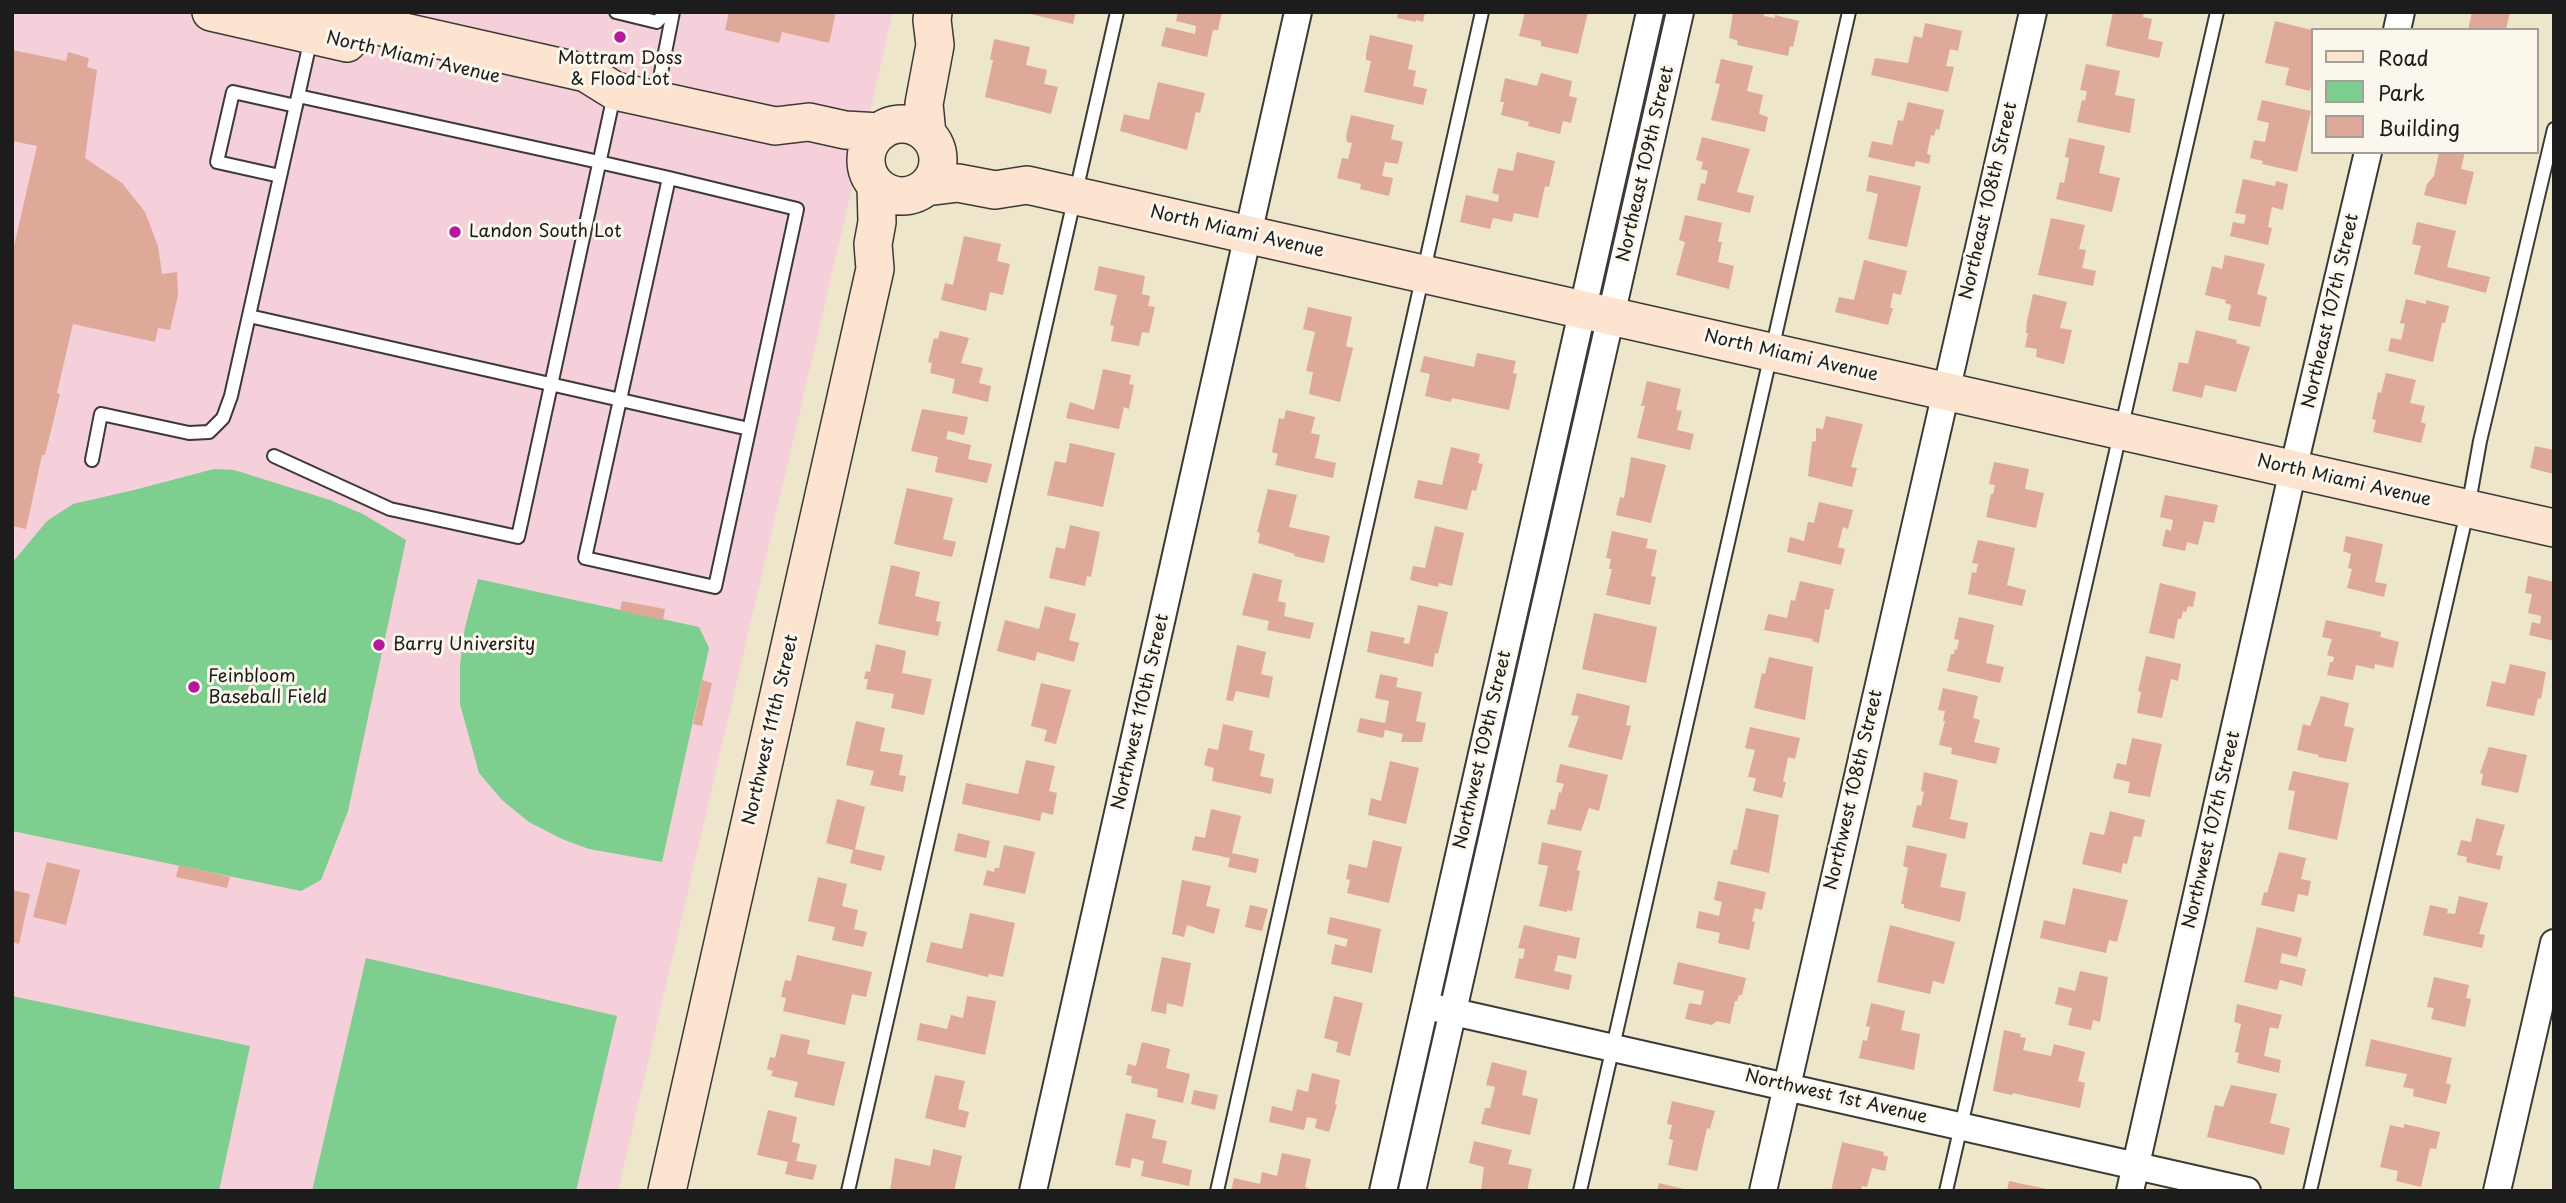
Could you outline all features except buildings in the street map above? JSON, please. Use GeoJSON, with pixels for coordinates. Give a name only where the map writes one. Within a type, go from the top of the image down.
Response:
{"type":"FeatureCollection","features":[{"type":"Feature","properties":{"kind":"street","name":"North Miami Avenue"},"geometry":{"type":"LineString","coordinates":[[211,12],[315,20],[586,73],[615,91],[775,126],[809,122],[845,130],[886,129]]}},
{"type":"Feature","properties":{"kind":"street","name":"Northwest 110th Street"},"geometry":{"type":"LineString","coordinates":[[1033,1191],[1298,12]]}},
{"type":"Feature","properties":{"kind":"street","name":"Northeast 108th Street"},"geometry":{"type":"LineString","coordinates":[[1945,390],[2033,12]]}},
{"type":"Feature","properties":{"kind":"street"},"geometry":{"type":"LineString","coordinates":[[932,16],[935,45],[923,104],[931,140],[938,156],[937,167],[923,189],[901,196],[884,191],[873,180],[866,156],[873,139],[886,129],[904,101],[919,41],[932,16]]}},
{"type":"Feature","properties":{"kind":"street"},"geometry":{"type":"LineString","coordinates":[[1648,20],[1677,24]]}},
{"type":"Feature","properties":{"kind":"street","name":"Northeast 109th Street"},"geometry":{"type":"LineString","coordinates":[[1597,312],[1648,20]]}},
{"type":"Feature","properties":{"kind":"street","name":"Northeast 109th Street"},"geometry":{"type":"LineString","coordinates":[[1597,312],[1677,24]]}},
{"type":"Feature","properties":{"kind":"street"},"geometry":{"type":"LineString","coordinates":[[886,129],[911,125],[931,140]]}},
{"type":"Feature","properties":{"kind":"street","name":"North Miami Avenue"},"geometry":{"type":"LineString","coordinates":[[775,126],[803,145],[837,153],[873,180]]}},
{"type":"Feature","properties":{"kind":"street","name":"North Miami Avenue"},"geometry":{"type":"LineString","coordinates":[[931,140],[958,158],[1001,169],[1027,185],[2554,528]]}},
{"type":"Feature","properties":{"kind":"street","name":"Northeast 107th Street"},"geometry":{"type":"LineString","coordinates":[[2293,470],[2368,154]]}},
{"type":"Feature","properties":{"kind":"street","name":"Northwest 111th Street"},"geometry":{"type":"LineString","coordinates":[[667,1191],[875,269],[873,244],[877,222],[873,180]]}},
{"type":"Feature","properties":{"kind":"street","name":"North Miami Avenue"},"geometry":{"type":"LineString","coordinates":[[923,189],[958,183],[995,190],[1027,185]]}},
{"type":"Feature","properties":{"kind":"street","name":"Northwest 111th Street"},"geometry":{"type":"LineString","coordinates":[[875,269],[890,246],[901,217],[923,189]]}},
{"type":"Feature","properties":{"kind":"street","name":"Northwest 109th Street"},"geometry":{"type":"LineString","coordinates":[[1383,1191],[1530,540],[1597,312]]}},
{"type":"Feature","properties":{"kind":"street","name":"Northwest 109th Street"},"geometry":{"type":"LineString","coordinates":[[1412,1191],[1559,545],[1597,312]]}},
{"type":"Feature","properties":{"kind":"street","name":"Northwest 108th Street"},"geometry":{"type":"LineString","coordinates":[[1763,1191],[1945,390]]}},
{"type":"Feature","properties":{"kind":"street","name":"Northwest 107th Street"},"geometry":{"type":"LineString","coordinates":[[2133,1178],[2293,470]]}},
{"type":"Feature","properties":{"kind":"street"},"geometry":{"type":"LineString","coordinates":[[1530,540],[1559,545]]}},
{"type":"Feature","properties":{"kind":"street"},"geometry":{"type":"LineString","coordinates":[[1479,767],[1507,774]]}},
{"type":"Feature","properties":{"kind":"street"},"geometry":{"type":"LineString","coordinates":[[2497,1191],[2554,943]]}},
{"type":"Feature","properties":{"kind":"street","name":"Northwest 1st Avenue"},"geometry":{"type":"LineString","coordinates":[[1425,1006],[1961,1125],[2133,1178],[2247,1191]]}},
{"type":"Feature","properties":{"kind":"lane"},"geometry":{"type":"LineString","coordinates":[[625,13],[657,22],[666,12]]}},
{"type":"Feature","properties":{"kind":"lane"},"geometry":{"type":"LineString","coordinates":[[656,101],[673,12]]}},
{"type":"Feature","properties":{"kind":"lane"},"geometry":{"type":"LineString","coordinates":[[848,1191],[1117,12]]}},
{"type":"Feature","properties":{"kind":"lane"},"geometry":{"type":"LineString","coordinates":[[1217,1191],[1482,12]]}},
{"type":"Feature","properties":{"kind":"lane"},"geometry":{"type":"LineString","coordinates":[[1580,1191],[1849,12]]}},
{"type":"Feature","properties":{"kind":"lane"},"geometry":{"type":"LineString","coordinates":[[1946,1191],[2217,12]]}},
{"type":"Feature","properties":{"kind":"lane"},"geometry":{"type":"LineString","coordinates":[[92,460],[101,414],[190,433],[209,432],[223,418],[231,396],[315,20]]}},
{"type":"Feature","properties":{"kind":"lane"},"geometry":{"type":"LineString","coordinates":[[274,456],[390,509],[519,537],[615,91]]}},
{"type":"Feature","properties":{"kind":"lane"},"geometry":{"type":"LineString","coordinates":[[280,176],[217,162],[233,92],[297,101],[598,162],[669,178],[797,208],[715,587],[585,558],[669,178]]}},
{"type":"Feature","properties":{"kind":"lane"},"geometry":{"type":"LineString","coordinates":[[2310,1191],[2468,508],[2480,441],[2554,129]]}},
{"type":"Feature","properties":{"kind":"lane"},"geometry":{"type":"LineString","coordinates":[[249,316],[749,429]]}},
{"type":"Feature","properties":{"kind":"shaded area","name":"Barry University"},"geometry":{"type":"Polygon","coordinates":[[[12,12],[893,12],[618,1191],[12,1191],[12,12]]]}},
{"type":"Feature","properties":{"kind":"green space","name":"Feinbloom Baseball Field"},"geometry":{"type":"Polygon","coordinates":[[[214,469],[234,470],[330,500],[363,514],[406,540],[348,811],[321,880],[301,891],[12,831],[12,563],[47,521],[73,504],[214,469]]]}},
{"type":"Feature","properties":{"kind":"green space"},"geometry":{"type":"Polygon","coordinates":[[[478,579],[699,627],[709,648],[662,862],[589,849],[562,839],[529,822],[502,800],[479,773],[460,704],[460,665],[465,627],[478,579]]]}},
{"type":"Feature","properties":{"kind":"green space"},"geometry":{"type":"Polygon","coordinates":[[[366,958],[617,1016],[576,1191],[312,1191],[366,958]]]}},
{"type":"Feature","properties":{"kind":"green space"},"geometry":{"type":"Polygon","coordinates":[[[12,996],[250,1046],[219,1191],[12,1191],[12,996]]]}},
{"type":"Feature","properties":{"kind":"place","name":"Mottram Doss & Flood Lot"},"geometry":{"type":"Point","coordinates":[620,37]}},
{"type":"Feature","properties":{"kind":"place","name":"Landon South Lot"},"geometry":{"type":"Point","coordinates":[455,232]}},
{"type":"Feature","properties":{"kind":"place","name":"Barry University"},"geometry":{"type":"Point","coordinates":[379,645]}},
{"type":"Feature","properties":{"kind":"place","name":"Feinbloom Baseball Field"},"geometry":{"type":"Point","coordinates":[194,687]}}]}
